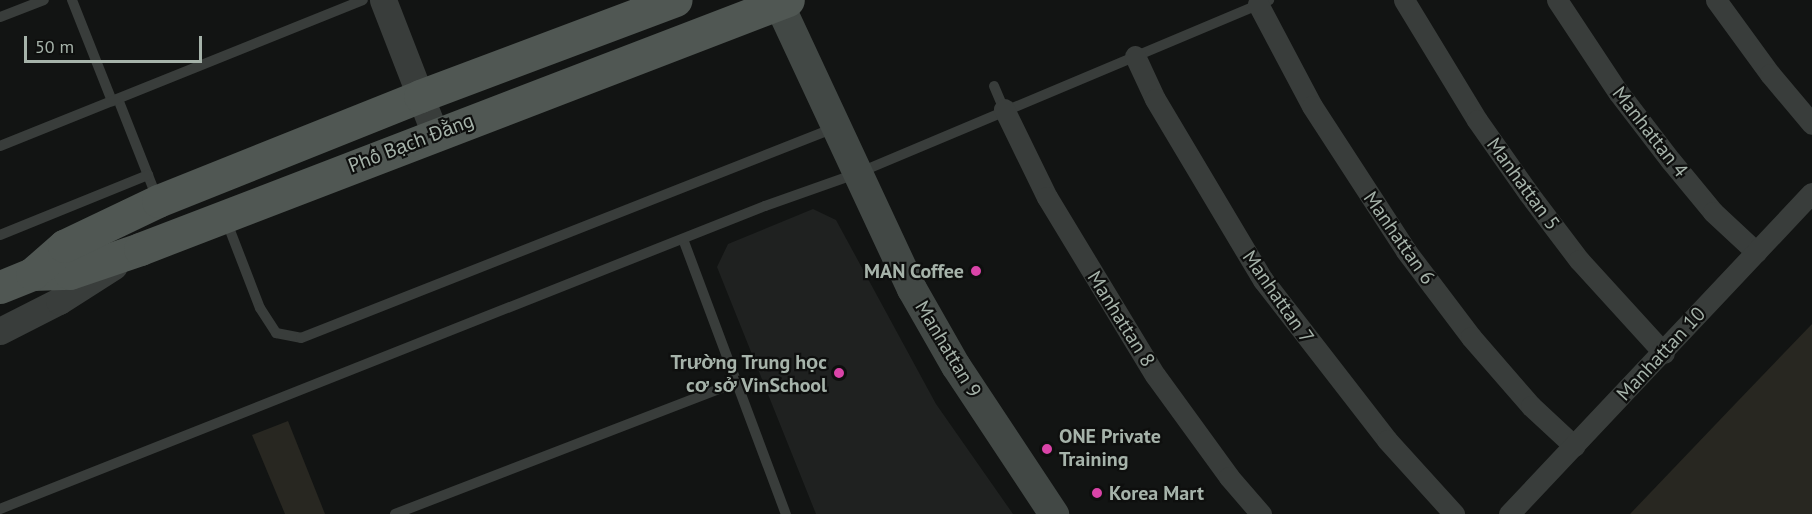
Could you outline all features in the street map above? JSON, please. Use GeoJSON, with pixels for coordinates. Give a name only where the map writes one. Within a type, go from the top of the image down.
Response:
{"type":"FeatureCollection","features":[{"type":"Feature","properties":{"kind":"main road","name":"Phố Bạch Đằng"},"geometry":{"type":"LineString","coordinates":[[15,281],[153,188],[420,96],[676,0]]}},
{"type":"Feature","properties":{"kind":"main road","name":"Phố Bạch Đằng"},"geometry":{"type":"LineString","coordinates":[[15,281],[70,273],[140,249],[783,2]]}},
{"type":"Feature","properties":{"kind":"main road","name":"Manhattan 9"},"geometry":{"type":"LineString","coordinates":[[783,2],[837,127],[912,289],[950,356],[1054,514]]}},
{"type":"Feature","properties":{"kind":"street"},"geometry":{"type":"LineString","coordinates":[[383,0],[435,134]]}},
{"type":"Feature","properties":{"kind":"street","name":"Manhattan 5"},"geometry":{"type":"LineString","coordinates":[[1404,0],[1477,120],[1528,194],[1586,268],[1664,353]]}},
{"type":"Feature","properties":{"kind":"street","name":"Manhattan 4"},"geometry":{"type":"LineString","coordinates":[[1557,0],[1618,92],[1671,161],[1713,212],[1756,252]]}},
{"type":"Feature","properties":{"kind":"street"},"geometry":{"type":"LineString","coordinates":[[1716,0],[1770,74],[1812,124]]}},
{"type":"Feature","properties":{"kind":"street","name":"Manhattan 6"},"geometry":{"type":"LineString","coordinates":[[1261,2],[1312,106],[1406,251],[1471,337],[1531,406],[1574,446]]}},
{"type":"Feature","properties":{"kind":"street","name":"Manhattan 7"},"geometry":{"type":"LineString","coordinates":[[1135,56],[1155,99],[1263,279],[1387,440],[1455,514]]}},
{"type":"Feature","properties":{"kind":"street","name":"Manhattan 8"},"geometry":{"type":"LineString","coordinates":[[1004,109],[1047,197],[1155,375],[1229,477],[1261,514]]}},
{"type":"Feature","properties":{"kind":"street","name":"Manhattan 10"},"geometry":{"type":"LineString","coordinates":[[1509,514],[1664,353],[1812,193]]}},
{"type":"Feature","properties":{"kind":"street"},"geometry":{"type":"LineString","coordinates":[[0,331],[58,301],[140,249]]}},
{"type":"Feature","properties":{"kind":"lane"},"geometry":{"type":"LineString","coordinates":[[0,17],[44,0]]}},
{"type":"Feature","properties":{"kind":"lane"},"geometry":{"type":"LineString","coordinates":[[0,235],[153,188],[72,0]]}},
{"type":"Feature","properties":{"kind":"lane"},"geometry":{"type":"LineString","coordinates":[[0,146],[363,0]]}},
{"type":"Feature","properties":{"kind":"lane"},"geometry":{"type":"LineString","coordinates":[[0,509],[683,239],[858,173],[1004,109],[1261,2]]}},
{"type":"Feature","properties":{"kind":"lane"},"geometry":{"type":"LineString","coordinates":[[994,87],[1004,109]]}},
{"type":"Feature","properties":{"kind":"lane"},"geometry":{"type":"LineString","coordinates":[[225,216],[260,308],[276,333],[301,338],[837,127]]}},
{"type":"Feature","properties":{"kind":"lane"},"geometry":{"type":"LineString","coordinates":[[683,239],[734,382],[786,514]]}},
{"type":"Feature","properties":{"kind":"lane"},"geometry":{"type":"LineString","coordinates":[[395,514],[734,382]]}},
{"type":"Feature","properties":{"kind":"shaded area","name":"Trường Trung học cơ sở VinSchool"},"geometry":{"type":"Polygon","coordinates":[[[813,209],[836,220],[936,404],[1013,514],[816,514],[717,267],[728,244],[813,209]]]}},
{"type":"Feature","properties":{"kind":"shaded area"},"geometry":{"type":"Polygon","coordinates":[[[1812,324],[1812,514],[1630,514],[1737,402],[1812,324]]]}},
{"type":"Feature","properties":{"kind":"shaded area"},"geometry":{"type":"Polygon","coordinates":[[[288,421],[325,514],[285,514],[252,435],[288,421]]]}},
{"type":"Feature","properties":{"kind":"place","name":"MAN Coffee"},"geometry":{"type":"Point","coordinates":[976,271]}},
{"type":"Feature","properties":{"kind":"place","name":"Trường Trung học cơ sở VinSchool"},"geometry":{"type":"Point","coordinates":[839,373]}},
{"type":"Feature","properties":{"kind":"place","name":"ONE Private Training"},"geometry":{"type":"Point","coordinates":[1047,449]}},
{"type":"Feature","properties":{"kind":"place","name":"Korea Mart"},"geometry":{"type":"Point","coordinates":[1097,493]}}]}
